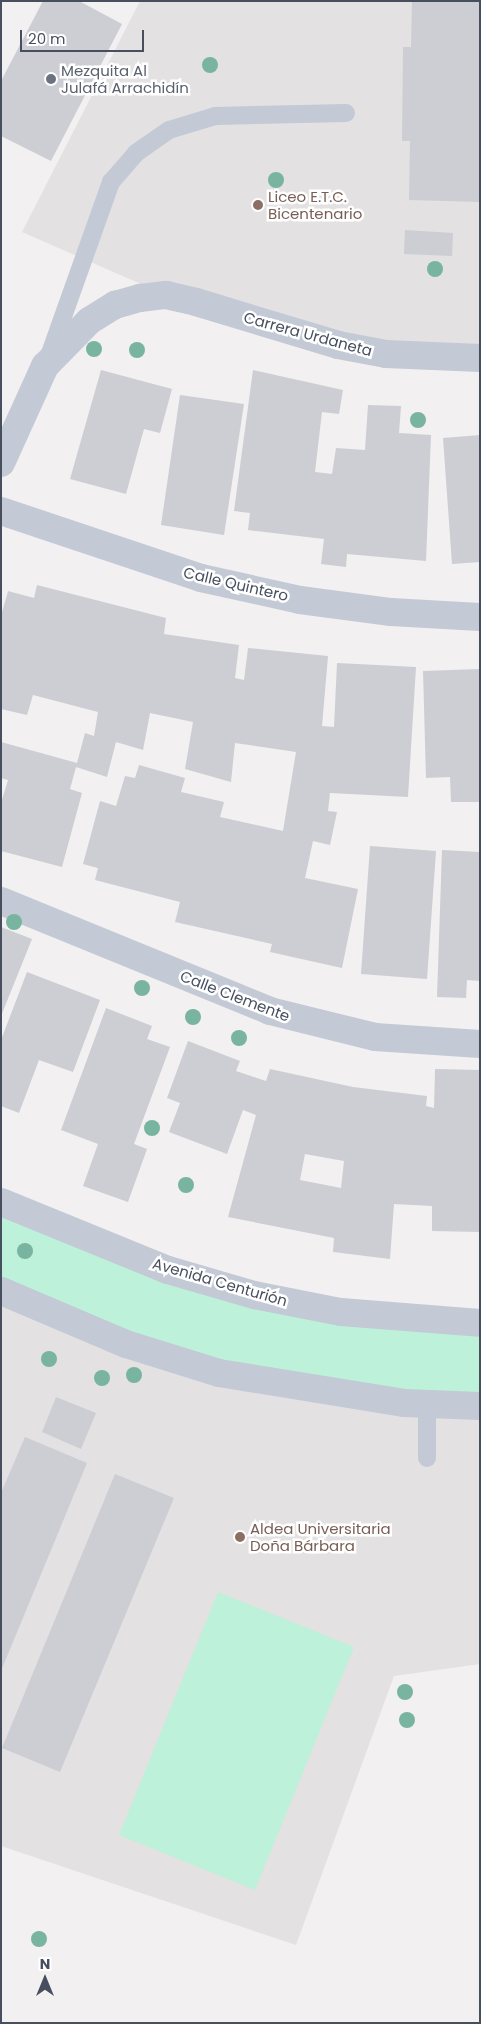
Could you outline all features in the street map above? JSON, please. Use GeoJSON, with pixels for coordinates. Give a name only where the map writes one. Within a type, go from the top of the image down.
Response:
{"type":"FeatureCollection","features":[{"type":"Feature","properties":{"kind":"street","name":"Carrera Urdaneta"},"geometry":{"type":"LineString","coordinates":[[1,463],[45,366],[89,321],[115,305],[140,298],[166,295],[196,302],[338,345],[386,354],[480,358]]}},
{"type":"Feature","properties":{"kind":"street","name":"Calle Quintero"},"geometry":{"type":"LineString","coordinates":[[1,511],[201,578],[318,602],[480,617]]}},
{"type":"Feature","properties":{"kind":"street","name":"Calle Clemente"},"geometry":{"type":"LineString","coordinates":[[1,901],[270,1011],[375,1037],[480,1044]]}},
{"type":"Feature","properties":{"kind":"street","name":"Avenida Centurión"},"geometry":{"type":"LineString","coordinates":[[1,1202],[168,1270],[254,1295],[340,1312],[480,1323]]}},
{"type":"Feature","properties":{"kind":"street"},"geometry":{"type":"LineString","coordinates":[[1,1291],[126,1344],[219,1373],[305,1390],[427,1404],[480,1406]]}},
{"type":"Feature","properties":{"kind":"lane"},"geometry":{"type":"LineString","coordinates":[[45,366],[111,182],[136,153],[169,130],[215,116],[346,113]]}},
{"type":"Feature","properties":{"kind":"lane"},"geometry":{"type":"LineString","coordinates":[[427,1404],[427,1458]]}},
{"type":"Feature","properties":{"kind":"shaded area","name":"Liceo E.T.C. Bicentenario"},"geometry":{"type":"Polygon","coordinates":[[[140,1],[480,1],[480,358],[432,357],[166,295],[22,232],[140,1]]]}},
{"type":"Feature","properties":{"kind":"shaded area","name":"Aldea Universitaria Doña Bárbara"},"geometry":{"type":"Polygon","coordinates":[[[1,1295],[480,1409],[480,1664],[394,1676],[296,1945],[1,1846],[1,1295]]]}},
{"type":"Feature","properties":{"kind":"green space"},"geometry":{"type":"Polygon","coordinates":[[[1,1202],[168,1270],[480,1323],[480,1406],[305,1390],[1,1291],[1,1202]]]}},
{"type":"Feature","properties":{"kind":"green space"},"geometry":{"type":"Polygon","coordinates":[[[218,1592],[354,1647],[255,1890],[119,1835],[218,1592]]]}},
{"type":"Feature","properties":{"kind":"building","name":"Mezquita Al Julafá Arrachidín"},"geometry":{"type":"Polygon","coordinates":[[[43,1],[79,1],[122,24],[51,161],[1,136],[1,81],[43,1]]]}},
{"type":"Feature","properties":{"kind":"building"},"geometry":{"type":"Polygon","coordinates":[[[412,1],[480,1],[480,202],[409,200],[410,141],[402,141],[403,47],[411,47],[412,1]]]}},
{"type":"Feature","properties":{"kind":"building"},"geometry":{"type":"Polygon","coordinates":[[[405,230],[453,233],[452,256],[404,254],[405,230]]]}},
{"type":"Feature","properties":{"kind":"building"},"geometry":{"type":"Polygon","coordinates":[[[101,370],[172,389],[160,433],[144,429],[126,494],[70,479],[101,370]]]}},
{"type":"Feature","properties":{"kind":"building"},"geometry":{"type":"Polygon","coordinates":[[[253,370],[343,390],[339,414],[322,412],[315,472],[332,474],[336,448],[365,450],[368,405],[401,406],[399,433],[431,435],[426,561],[347,554],[346,567],[321,564],[324,539],[248,530],[250,513],[234,511],[253,370]]]}},
{"type":"Feature","properties":{"kind":"building"},"geometry":{"type":"Polygon","coordinates":[[[180,395],[244,404],[224,535],[161,525],[180,395]]]}},
{"type":"Feature","properties":{"kind":"building"},"geometry":{"type":"Polygon","coordinates":[[[480,435],[480,562],[452,564],[443,438],[480,435]]]}},
{"type":"Feature","properties":{"kind":"building"},"geometry":{"type":"Polygon","coordinates":[[[37,585],[166,618],[164,634],[239,645],[235,678],[244,680],[248,648],[328,656],[322,726],[334,727],[337,663],[416,667],[408,797],[330,793],[328,811],[337,812],[330,845],[313,841],[305,878],[358,889],[342,968],[270,952],[272,944],[175,922],[180,902],[95,880],[98,868],[83,864],[100,801],[116,806],[125,776],[135,778],[139,765],[185,778],[181,792],[224,802],[220,817],[283,831],[296,752],[235,743],[231,782],[185,769],[193,722],[150,713],[143,750],[116,742],[107,777],[76,767],[70,789],[82,793],[62,867],[1,851],[1,803],[8,780],[1,778],[1,742],[77,763],[85,733],[94,736],[98,712],[33,695],[27,715],[1,709],[1,616],[8,591],[34,598],[37,585]]]}},
{"type":"Feature","properties":{"kind":"building"},"geometry":{"type":"Polygon","coordinates":[[[480,669],[480,802],[451,802],[450,777],[426,778],[423,671],[480,669]]]}},
{"type":"Feature","properties":{"kind":"building"},"geometry":{"type":"Polygon","coordinates":[[[370,846],[436,851],[427,979],[361,974],[370,846]]]}},
{"type":"Feature","properties":{"kind":"building"},"geometry":{"type":"Polygon","coordinates":[[[442,850],[480,852],[480,981],[467,980],[466,998],[437,997],[442,850]]]}},
{"type":"Feature","properties":{"kind":"building"},"geometry":{"type":"Polygon","coordinates":[[[1,927],[32,939],[1,1016],[1,927]]]}},
{"type":"Feature","properties":{"kind":"building"},"geometry":{"type":"Polygon","coordinates":[[[27,972],[100,1000],[73,1072],[39,1060],[19,1113],[1,1106],[1,1040],[27,972]]]}},
{"type":"Feature","properties":{"kind":"building"},"geometry":{"type":"Polygon","coordinates":[[[106,1008],[152,1026],[147,1039],[170,1047],[134,1144],[147,1149],[128,1202],[83,1186],[98,1144],[61,1130],[106,1008]]]}},
{"type":"Feature","properties":{"kind":"building"},"geometry":{"type":"Polygon","coordinates":[[[188,1041],[240,1061],[236,1071],[266,1081],[270,1069],[353,1087],[427,1096],[426,1106],[434,1108],[435,1069],[480,1070],[480,1232],[432,1231],[432,1206],[394,1204],[390,1259],[333,1252],[334,1238],[228,1217],[256,1115],[243,1110],[227,1154],[169,1132],[180,1103],[167,1098],[188,1041]],[[305,1154],[300,1180],[341,1188],[344,1161],[305,1154]]]}},
{"type":"Feature","properties":{"kind":"building"},"geometry":{"type":"Polygon","coordinates":[[[56,1397],[96,1413],[81,1449],[42,1432],[56,1397]]]}},
{"type":"Feature","properties":{"kind":"building"},"geometry":{"type":"Polygon","coordinates":[[[25,1437],[87,1463],[1,1671],[1,1493],[25,1437]]]}},
{"type":"Feature","properties":{"kind":"building"},"geometry":{"type":"Polygon","coordinates":[[[115,1474],[174,1498],[60,1772],[2,1748],[115,1474]]]}},
{"type":"Feature","properties":{"kind":"place","name":"Mezquita Al Julafá Arrachidín"},"geometry":{"type":"Point","coordinates":[51,79]}},
{"type":"Feature","properties":{"kind":"place","name":"Liceo E.T.C. Bicentenario"},"geometry":{"type":"Point","coordinates":[258,205]}},
{"type":"Feature","properties":{"kind":"place","name":"Aldea Universitaria Doña Bárbara"},"geometry":{"type":"Point","coordinates":[240,1537]}}]}
